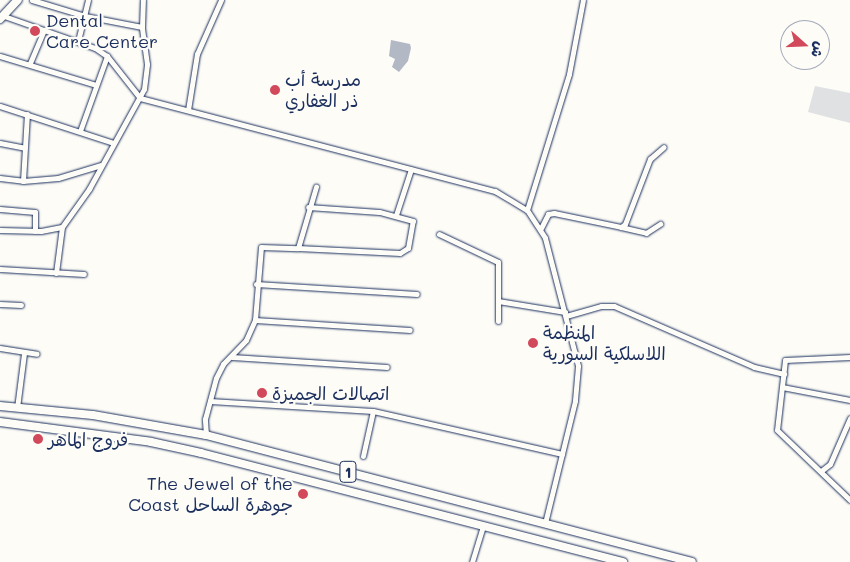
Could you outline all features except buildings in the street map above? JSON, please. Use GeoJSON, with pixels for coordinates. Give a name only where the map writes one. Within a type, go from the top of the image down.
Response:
{"type":"FeatureCollection","features":[{"type":"Feature","properties":{"kind":"main road"},"geometry":{"type":"LineString","coordinates":[[2,17],[18,0]]}},
{"type":"Feature","properties":{"kind":"main road","name":"1"},"geometry":{"type":"LineString","coordinates":[[0,406],[94,415],[206,435],[692,562]]}},
{"type":"Feature","properties":{"kind":"main road","name":"1"},"geometry":{"type":"LineString","coordinates":[[0,422],[151,442],[623,562]]}},
{"type":"Feature","properties":{"kind":"main road"},"geometry":{"type":"LineString","coordinates":[[151,442],[154,426]]}},
{"type":"Feature","properties":{"kind":"street"},"geometry":{"type":"LineString","coordinates":[[32,0],[85,16],[142,27]]}},
{"type":"Feature","properties":{"kind":"street"},"geometry":{"type":"LineString","coordinates":[[78,41],[88,0]]}},
{"type":"Feature","properties":{"kind":"street"},"geometry":{"type":"LineString","coordinates":[[56,273],[62,227],[89,189],[113,142],[140,98],[147,64],[142,27],[143,0]]}},
{"type":"Feature","properties":{"kind":"street"},"geometry":{"type":"LineString","coordinates":[[188,110],[197,54],[221,0]]}},
{"type":"Feature","properties":{"kind":"street"},"geometry":{"type":"LineString","coordinates":[[527,210],[568,74],[583,0]]}},
{"type":"Feature","properties":{"kind":"street"},"geometry":{"type":"LineString","coordinates":[[2,17],[78,41],[107,56],[140,98],[495,190],[527,210],[541,228],[566,314],[578,374],[562,454],[545,523]]}},
{"type":"Feature","properties":{"kind":"street"},"geometry":{"type":"LineString","coordinates":[[30,63],[44,30]]}},
{"type":"Feature","properties":{"kind":"street"},"geometry":{"type":"LineString","coordinates":[[0,56],[30,63],[96,85]]}},
{"type":"Feature","properties":{"kind":"street"},"geometry":{"type":"LineString","coordinates":[[80,131],[107,56]]}},
{"type":"Feature","properties":{"kind":"street"},"geometry":{"type":"LineString","coordinates":[[0,106],[113,142]]}},
{"type":"Feature","properties":{"kind":"street"},"geometry":{"type":"LineString","coordinates":[[23,181],[27,114]]}},
{"type":"Feature","properties":{"kind":"street"},"geometry":{"type":"LineString","coordinates":[[0,143],[26,148]]}},
{"type":"Feature","properties":{"kind":"street"},"geometry":{"type":"LineString","coordinates":[[621,226],[629,218],[650,159],[664,147]]}},
{"type":"Feature","properties":{"kind":"street"},"geometry":{"type":"LineString","coordinates":[[0,178],[23,181],[58,178],[101,165]]}},
{"type":"Feature","properties":{"kind":"street"},"geometry":{"type":"LineString","coordinates":[[396,215],[411,169]]}},
{"type":"Feature","properties":{"kind":"street"},"geometry":{"type":"LineString","coordinates":[[298,248],[308,207],[316,187]]}},
{"type":"Feature","properties":{"kind":"street"},"geometry":{"type":"LineString","coordinates":[[206,435],[205,418],[223,364],[232,357],[246,340],[255,320],[256,284],[261,247],[403,253],[408,248],[413,221],[396,215],[308,207]]}},
{"type":"Feature","properties":{"kind":"street"},"geometry":{"type":"LineString","coordinates":[[0,209],[35,212],[35,231]]}},
{"type":"Feature","properties":{"kind":"street"},"geometry":{"type":"LineString","coordinates":[[541,228],[548,214],[554,213],[621,226],[646,234],[660,224]]}},
{"type":"Feature","properties":{"kind":"street"},"geometry":{"type":"LineString","coordinates":[[0,230],[35,231],[62,227]]}},
{"type":"Feature","properties":{"kind":"street"},"geometry":{"type":"LineString","coordinates":[[439,234],[496,260],[499,267],[498,321]]}},
{"type":"Feature","properties":{"kind":"street"},"geometry":{"type":"LineString","coordinates":[[0,269],[84,274]]}},
{"type":"Feature","properties":{"kind":"street"},"geometry":{"type":"LineString","coordinates":[[256,284],[418,294]]}},
{"type":"Feature","properties":{"kind":"street"},"geometry":{"type":"LineString","coordinates":[[498,301],[566,314],[601,306],[614,306],[754,367],[784,374]]}},
{"type":"Feature","properties":{"kind":"street"},"geometry":{"type":"LineString","coordinates":[[0,304],[21,305]]}},
{"type":"Feature","properties":{"kind":"street"},"geometry":{"type":"LineString","coordinates":[[255,320],[410,330]]}},
{"type":"Feature","properties":{"kind":"street"},"geometry":{"type":"LineString","coordinates":[[0,348],[37,354]]}},
{"type":"Feature","properties":{"kind":"street"},"geometry":{"type":"LineString","coordinates":[[17,408],[24,353]]}},
{"type":"Feature","properties":{"kind":"street"},"geometry":{"type":"LineString","coordinates":[[232,357],[387,367]]}},
{"type":"Feature","properties":{"kind":"street"},"geometry":{"type":"LineString","coordinates":[[850,357],[785,360],[777,430],[850,500]]}},
{"type":"Feature","properties":{"kind":"street"},"geometry":{"type":"LineString","coordinates":[[782,387],[850,400]]}},
{"type":"Feature","properties":{"kind":"street"},"geometry":{"type":"LineString","coordinates":[[210,401],[372,412],[562,454]]}},
{"type":"Feature","properties":{"kind":"street"},"geometry":{"type":"LineString","coordinates":[[363,456],[372,412]]}},
{"type":"Feature","properties":{"kind":"street"},"geometry":{"type":"LineString","coordinates":[[821,471],[830,464],[850,418]]}},
{"type":"Feature","properties":{"kind":"street"},"geometry":{"type":"LineString","coordinates":[[472,562],[483,526]]}},
{"type":"Feature","properties":{"kind":"shaded area"},"geometry":{"type":"Polygon","coordinates":[[[391,40],[410,44],[411,48],[408,61],[399,72],[392,67],[395,59],[389,56],[391,40]]]}},
{"type":"Feature","properties":{"kind":"shaded area"},"geometry":{"type":"Polygon","coordinates":[[[815,86],[850,93],[850,123],[808,112],[815,86]]]}},
{"type":"Feature","properties":{"kind":"place","name":"Dental Care Center"},"geometry":{"type":"Point","coordinates":[35,31]}},
{"type":"Feature","properties":{"kind":"place","name":"مدرسة أب ذر الغفاري"},"geometry":{"type":"Point","coordinates":[275,90]}},
{"type":"Feature","properties":{"kind":"place","name":"المنظمة اللاسلكية السورية"},"geometry":{"type":"Point","coordinates":[533,343]}},
{"type":"Feature","properties":{"kind":"place","name":"اتصالات الجميزة"},"geometry":{"type":"Point","coordinates":[262,393]}},
{"type":"Feature","properties":{"kind":"place","name":"فروج الماهر"},"geometry":{"type":"Point","coordinates":[38,439]}},
{"type":"Feature","properties":{"kind":"place","name":"The Jewel of the Coast جوهرة الساحل"},"geometry":{"type":"Point","coordinates":[303,494]}}]}
